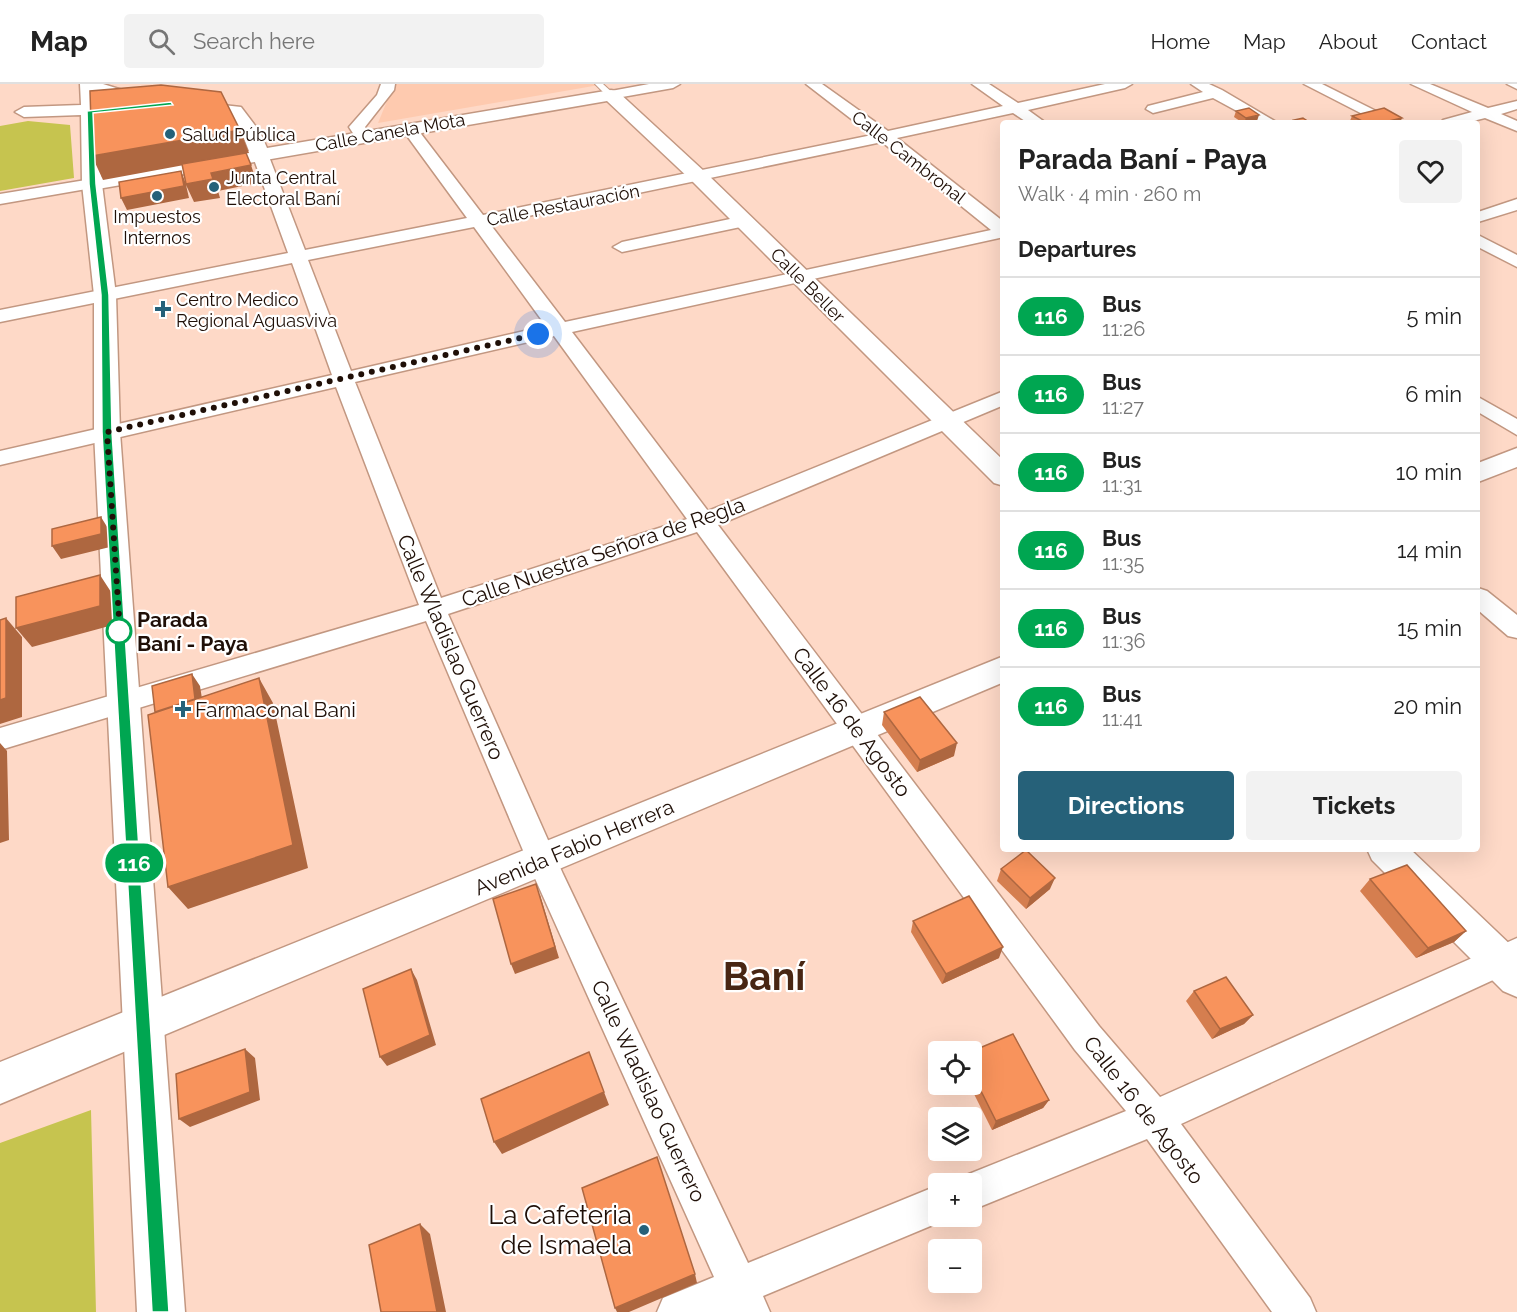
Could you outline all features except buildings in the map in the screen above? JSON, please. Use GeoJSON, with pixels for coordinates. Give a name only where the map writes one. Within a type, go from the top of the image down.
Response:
{"type":"FeatureCollection","features":[{"type":"Feature","properties":{"kind":"main road","name":"Calle Canela Mota"},"geometry":{"type":"LineString","coordinates":[[92,184],[363,138],[605,89]]}},
{"type":"Feature","properties":{"kind":"main road","name":"Calle Beller"},"geometry":{"type":"LineString","coordinates":[[605,89],[699,177],[945,422],[1000,473]]}},
{"type":"Feature","properties":{"kind":"main road","name":"Calle Wladislao Guerrero"},"geometry":{"type":"LineString","coordinates":[[89,91],[235,111],[251,132],[260,154]]}},
{"type":"Feature","properties":{"kind":"main road"},"geometry":{"type":"LineString","coordinates":[[89,91],[43,107],[18,113],[89,91],[171,104]]}},
{"type":"Feature","properties":{"kind":"main road"},"geometry":{"type":"LineString","coordinates":[[89,91],[92,184],[105,295],[107,432],[161,1312]]}},
{"type":"Feature","properties":{"kind":"main road"},"geometry":{"type":"LineString","coordinates":[[1480,472],[1517,457]]}},
{"type":"Feature","properties":{"kind":"main road","name":"Avenida Fabio Herrera"},"geometry":{"type":"LineString","coordinates":[[0,1083],[1000,670]]}},
{"type":"Feature","properties":{"kind":"main road"},"geometry":{"type":"LineString","coordinates":[[1388,852],[1511,964]]}},
{"type":"Feature","properties":{"kind":"street"},"geometry":{"type":"LineString","coordinates":[[363,138],[357,127],[382,97],[388,84]]}},
{"type":"Feature","properties":{"kind":"street","name":"Calle Canela Mota"},"geometry":{"type":"LineString","coordinates":[[605,89],[673,84]]}},
{"type":"Feature","properties":{"kind":"street","name":"Calle Cambronal"},"geometry":{"type":"LineString","coordinates":[[813,84],[887,138],[1000,229]]}},
{"type":"Feature","properties":{"kind":"street"},"geometry":{"type":"LineString","coordinates":[[979,84],[1033,120]]}},
{"type":"Feature","properties":{"kind":"street","name":"Calle Restauración"},"geometry":{"type":"LineString","coordinates":[[0,316],[699,177],[887,138],[1125,84]]}},
{"type":"Feature","properties":{"kind":"street"},"geometry":{"type":"LineString","coordinates":[[1198,84],[1265,120]]}},
{"type":"Feature","properties":{"kind":"street"},"geometry":{"type":"LineString","coordinates":[[1311,84],[1386,120]]}},
{"type":"Feature","properties":{"kind":"street"},"geometry":{"type":"LineString","coordinates":[[1418,84],[1517,126]]}},
{"type":"Feature","properties":{"kind":"street"},"geometry":{"type":"LineString","coordinates":[[1153,109],[1217,93]]}},
{"type":"Feature","properties":{"kind":"street"},"geometry":{"type":"LineString","coordinates":[[1459,120],[1517,105]]}},
{"type":"Feature","properties":{"kind":"street","name":"Calle 16 de Agosto"},"geometry":{"type":"LineString","coordinates":[[410,129],[1087,1038],[1154,1118],[1296,1312]]}},
{"type":"Feature","properties":{"kind":"street","name":"Calle Wladislao Guerrero"},"geometry":{"type":"LineString","coordinates":[[260,154],[342,378],[433,610],[543,860],[744,1299]]}},
{"type":"Feature","properties":{"kind":"street","name":"Calle Canela Mota"},"geometry":{"type":"LineString","coordinates":[[0,200],[92,184]]}},
{"type":"Feature","properties":{"kind":"street"},"geometry":{"type":"LineString","coordinates":[[1480,216],[1517,204]]}},
{"type":"Feature","properties":{"kind":"street"},"geometry":{"type":"LineString","coordinates":[[622,247],[744,221]]}},
{"type":"Feature","properties":{"kind":"street"},"geometry":{"type":"LineString","coordinates":[[0,458],[342,378],[1000,233]]}},
{"type":"Feature","properties":{"kind":"street"},"geometry":{"type":"LineString","coordinates":[[1480,241],[1517,262]]}},
{"type":"Feature","properties":{"kind":"street","name":"Calle Nuestra Señora de Regla"},"geometry":{"type":"LineString","coordinates":[[0,739],[124,700],[433,610],[703,522],[1000,399]]}},
{"type":"Feature","properties":{"kind":"street"},"geometry":{"type":"LineString","coordinates":[[1480,404],[1517,428]]}},
{"type":"Feature","properties":{"kind":"street"},"geometry":{"type":"LineString","coordinates":[[1480,599],[1517,629]]}},
{"type":"Feature","properties":{"kind":"street"},"geometry":{"type":"LineString","coordinates":[[982,1187],[1154,1118],[1511,964]]}},
{"type":"Feature","properties":{"kind":"street"},"geometry":{"type":"LineString","coordinates":[[676,1312],[744,1299],[928,1209]]}},
{"type":"Feature","properties":{"kind":"shaded area"},"geometry":{"type":"Polygon","coordinates":[[[394,84],[605,84],[378,123],[394,84]]]}},
{"type":"Feature","properties":{"kind":"shaded area"},"geometry":{"type":"Polygon","coordinates":[[[28,121],[70,125],[74,178],[0,191],[0,126],[28,121]]]}},
{"type":"Feature","properties":{"kind":"shaded area"},"geometry":{"type":"Polygon","coordinates":[[[91,1110],[96,1312],[0,1312],[0,1143],[91,1110]]]}},
{"type":"Feature","properties":{"kind":"bus line","name":"116"},"geometry":{"type":"LineString","coordinates":[[161,1312],[107,432],[105,295],[92,184],[90,111],[171,104]]}},
{"type":"Feature","properties":{"kind":"place","name":"Salud Pública"},"geometry":{"type":"Point","coordinates":[170,134]}},
{"type":"Feature","properties":{"kind":"place","name":"Junta Central Electoral Baní"},"geometry":{"type":"Point","coordinates":[214,187]}},
{"type":"Feature","properties":{"kind":"place","name":"Impuestos Internos"},"geometry":{"type":"Point","coordinates":[157,196]}},
{"type":"Feature","properties":{"kind":"place","name":"Centro Medico Regional Aguasviva"},"geometry":{"type":"Point","coordinates":[163,309]}},
{"type":"Feature","properties":{"kind":"place","name":"Parada Baní - Paya"},"geometry":{"type":"Point","coordinates":[119,631]}},
{"type":"Feature","properties":{"kind":"place","name":"Farmaconal Bani"},"geometry":{"type":"Point","coordinates":[183,709]}},
{"type":"Feature","properties":{"kind":"place","name":"La Cafeteria de Ismaela"},"geometry":{"type":"Point","coordinates":[644,1230]}},
{"type":"Feature","properties":{"kind":"district","name":"Baní"},"geometry":{"type":"Point","coordinates":[764,976]}},
{"type":"Feature","properties":{"kind":"route"},"geometry":{"type":"LineString","coordinates":[[119,631],[120,633],[107,432],[538,334]]}}]}
